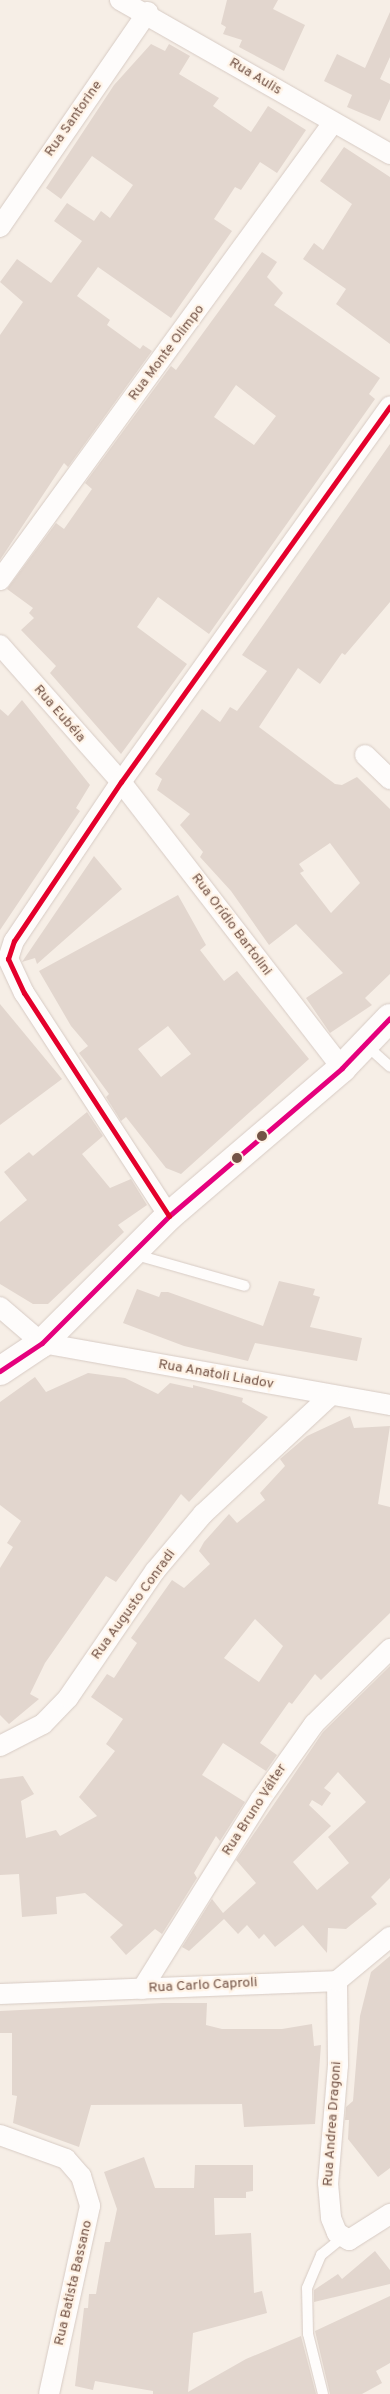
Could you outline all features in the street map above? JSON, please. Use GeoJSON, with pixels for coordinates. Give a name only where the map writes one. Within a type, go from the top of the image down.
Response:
{"type":"FeatureCollection","features":[{"type":"Feature","properties":{"kind":"street","name":"Rua Aulis"},"geometry":{"type":"LineString","coordinates":[[120,0],[148,12],[332,124],[390,154]]}},
{"type":"Feature","properties":{"kind":"street","name":"Rua Santorine"},"geometry":{"type":"LineString","coordinates":[[2,218],[148,12]]}},
{"type":"Feature","properties":{"kind":"street","name":"Rua Monte Olimpo"},"geometry":{"type":"LineString","coordinates":[[0,580],[332,124]]}},
{"type":"Feature","properties":{"kind":"street"},"geometry":{"type":"LineString","coordinates":[[169,1216],[12,973],[8,960],[14,941],[121,782],[390,406]]}},
{"type":"Feature","properties":{"kind":"street","name":"Rua Eubéia"},"geometry":{"type":"LineString","coordinates":[[0,645],[121,782]]}},
{"type":"Feature","properties":{"kind":"street"},"geometry":{"type":"LineString","coordinates":[[364,755],[390,779]]}},
{"type":"Feature","properties":{"kind":"street","name":"Rua Orídio Bartolini"},"geometry":{"type":"LineString","coordinates":[[121,782],[342,1068]]}},
{"type":"Feature","properties":{"kind":"street"},"geometry":{"type":"LineString","coordinates":[[0,1371],[42,1343],[169,1216],[342,1068],[390,1018]]}},
{"type":"Feature","properties":{"kind":"street"},"geometry":{"type":"LineString","coordinates":[[0,1307],[42,1343]]}},
{"type":"Feature","properties":{"kind":"street","name":"Rua Anatoli Liadov"},"geometry":{"type":"LineString","coordinates":[[42,1343],[330,1396],[390,1405]]}},
{"type":"Feature","properties":{"kind":"street","name":"Rua Augusto Conradi"},"geometry":{"type":"LineString","coordinates":[[0,1746],[43,1724],[68,1698],[155,1571],[204,1514],[330,1396]]}},
{"type":"Feature","properties":{"kind":"street","name":"Rua Bruno Válter"},"geometry":{"type":"LineString","coordinates":[[142,1989],[260,1800],[314,1724],[390,1649]]}},
{"type":"Feature","properties":{"kind":"street"},"geometry":{"type":"LineString","coordinates":[[337,1980],[390,1937]]}},
{"type":"Feature","properties":{"kind":"street","name":"Rua Carlo Caproli"},"geometry":{"type":"LineString","coordinates":[[0,1994],[337,1980]]}},
{"type":"Feature","properties":{"kind":"street","name":"Rua Andrea Dragoni"},"geometry":{"type":"LineString","coordinates":[[337,1980],[338,2064],[329,2198],[331,2218],[343,2237]]}},
{"type":"Feature","properties":{"kind":"street","name":"Rua Batista Bassano"},"geometry":{"type":"LineString","coordinates":[[0,2135],[66,2158],[81,2176],[90,2206],[49,2394]]}},
{"type":"Feature","properties":{"kind":"street"},"geometry":{"type":"LineString","coordinates":[[343,2237],[356,2238],[390,2214]]}},
{"type":"Feature","properties":{"kind":"lane"},"geometry":{"type":"LineString","coordinates":[[365,1045],[390,1067]]}},
{"type":"Feature","properties":{"kind":"lane"},"geometry":{"type":"LineString","coordinates":[[132,1254],[245,1286]]}},
{"type":"Feature","properties":{"kind":"lane"},"geometry":{"type":"LineString","coordinates":[[323,2394],[308,2334],[307,2288],[321,2255],[343,2237]]}},
{"type":"Feature","properties":{"kind":"building"},"geometry":{"type":"Polygon","coordinates":[[[227,0],[278,0],[273,9],[305,25],[284,71],[239,47],[242,40],[223,34],[226,27],[221,24],[227,0]]]}},
{"type":"Feature","properties":{"kind":"building"},"geometry":{"type":"Polygon","coordinates":[[[390,12],[390,57],[380,79],[390,84],[390,99],[380,121],[347,107],[352,95],[324,81],[337,54],[365,68],[390,12]]]}},
{"type":"Feature","properties":{"kind":"building"},"geometry":{"type":"Polygon","coordinates":[[[151,44],[165,51],[169,44],[190,56],[179,74],[219,98],[213,106],[251,132],[268,106],[306,130],[277,173],[260,162],[241,190],[235,187],[214,219],[232,231],[171,318],[98,267],[77,296],[110,320],[107,325],[140,349],[143,345],[152,351],[68,467],[64,463],[0,560],[0,335],[23,302],[0,282],[17,259],[51,283],[82,241],[54,221],[67,203],[94,221],[101,211],[110,218],[133,185],[92,156],[61,199],[46,188],[114,85],[151,44]]]}},
{"type":"Feature","properties":{"kind":"building"},"geometry":{"type":"Polygon","coordinates":[[[344,147],[390,177],[390,344],[336,304],[346,289],[303,259],[314,243],[323,250],[352,204],[320,181],[344,147]]]}},
{"type":"Feature","properties":{"kind":"building"},"geometry":{"type":"Polygon","coordinates":[[[262,252],[277,262],[267,277],[283,293],[274,305],[380,378],[369,394],[375,399],[209,634],[158,597],[137,627],[187,664],[121,754],[50,673],[56,666],[21,630],[34,618],[29,613],[33,608],[7,589],[56,523],[64,529],[92,489],[85,483],[171,366],[176,370],[262,252]],[[236,385],[214,417],[254,445],[276,416],[236,385]]]}},
{"type":"Feature","properties":{"kind":"building"},"geometry":{"type":"Polygon","coordinates":[[[390,444],[390,602],[345,655],[342,653],[320,684],[298,668],[259,727],[335,784],[342,785],[357,777],[390,809],[390,974],[365,998],[372,1005],[330,1033],[306,998],[343,973],[296,924],[269,945],[231,891],[200,857],[203,852],[180,825],[190,814],[157,790],[162,779],[155,774],[202,709],[220,722],[230,707],[237,711],[267,671],[242,655],[390,444]],[[330,843],[299,864],[304,871],[300,873],[331,913],[360,883],[330,843]]]}},
{"type":"Feature","properties":{"kind":"building"},"geometry":{"type":"Polygon","coordinates":[[[22,700],[90,785],[76,808],[80,811],[0,930],[0,709],[8,716],[22,700]]]}},
{"type":"Feature","properties":{"kind":"building"},"geometry":{"type":"Polygon","coordinates":[[[94,856],[122,889],[37,964],[35,958],[22,962],[94,856]]]}},
{"type":"Feature","properties":{"kind":"building"},"geometry":{"type":"Polygon","coordinates":[[[178,895],[206,945],[200,950],[224,981],[237,971],[309,1059],[181,1174],[166,1168],[126,1117],[121,1121],[106,1097],[109,1094],[79,1053],[88,1046],[71,1026],[39,971],[178,895]],[[168,1026],[138,1049],[161,1077],[191,1054],[168,1026]]]}},
{"type":"Feature","properties":{"kind":"building"},"geometry":{"type":"Polygon","coordinates":[[[0,1004],[62,1079],[0,1125],[0,1004]]]}},
{"type":"Feature","properties":{"kind":"building"},"geometry":{"type":"Polygon","coordinates":[[[87,1112],[103,1136],[82,1154],[110,1188],[131,1179],[147,1205],[118,1225],[124,1232],[48,1304],[33,1304],[0,1284],[0,1222],[27,1200],[4,1172],[29,1152],[33,1156],[87,1112]]]}},
{"type":"Feature","properties":{"kind":"building"},"geometry":{"type":"Polygon","coordinates":[[[279,1281],[315,1289],[313,1295],[320,1297],[310,1327],[362,1338],[357,1361],[255,1343],[248,1361],[184,1346],[123,1323],[137,1289],[159,1297],[161,1292],[168,1292],[263,1326],[279,1281]]]}},
{"type":"Feature","properties":{"kind":"building"},"geometry":{"type":"Polygon","coordinates":[[[88,1373],[125,1378],[158,1394],[170,1383],[193,1388],[193,1385],[243,1398],[242,1402],[268,1417],[189,1502],[181,1494],[116,1582],[106,1576],[45,1663],[30,1694],[39,1699],[9,1724],[0,1715],[0,1568],[13,1547],[7,1543],[21,1521],[0,1505],[0,1402],[35,1377],[46,1392],[88,1373]]]}},
{"type":"Feature","properties":{"kind":"building"},"geometry":{"type":"Polygon","coordinates":[[[350,1416],[354,1428],[390,1426],[378,1504],[390,1507],[390,1613],[321,1680],[315,1674],[292,1704],[289,1702],[260,1743],[277,1755],[266,1771],[223,1743],[202,1775],[245,1802],[220,1841],[216,1836],[194,1873],[197,1878],[162,1934],[155,1929],[126,1955],[110,1937],[123,1925],[85,1893],[56,1897],[57,1914],[22,1917],[19,1874],[0,1875],[0,1779],[23,1776],[34,1794],[21,1801],[26,1838],[56,1830],[60,1836],[97,1816],[79,1797],[115,1751],[106,1744],[123,1719],[91,1697],[107,1674],[114,1678],[137,1643],[131,1638],[172,1580],[184,1588],[210,1564],[199,1551],[204,1542],[229,1514],[237,1523],[265,1500],[260,1493],[285,1466],[280,1459],[307,1436],[350,1416]],[[255,1619],[224,1658],[259,1682],[283,1646],[255,1619]]]}},
{"type":"Feature","properties":{"kind":"building"},"geometry":{"type":"Polygon","coordinates":[[[390,1666],[390,1878],[371,1897],[377,1904],[346,1929],[328,1928],[327,1953],[303,1925],[275,1947],[264,1934],[259,1939],[247,1925],[238,1934],[224,1919],[189,1951],[182,1947],[212,1899],[223,1913],[256,1883],[236,1860],[323,1732],[390,1666]],[[338,1772],[324,1788],[331,1793],[322,1806],[312,1800],[309,1805],[331,1826],[293,1862],[317,1890],[349,1863],[328,1837],[366,1802],[338,1772]]]}},
{"type":"Feature","properties":{"kind":"building"},"geometry":{"type":"Polygon","coordinates":[[[390,1956],[390,2168],[378,2177],[348,2139],[349,2120],[345,2120],[346,2107],[353,2101],[360,2016],[371,1972],[390,1956]]]}},
{"type":"Feature","properties":{"kind":"building"},"geometry":{"type":"Polygon","coordinates":[[[163,2003],[207,2003],[206,2025],[222,2029],[282,2029],[312,2024],[314,2046],[321,2045],[315,2124],[244,2127],[242,2104],[91,2105],[79,2147],[13,2123],[17,2096],[12,2095],[12,2033],[0,2033],[0,2011],[163,2003]]]}},
{"type":"Feature","properties":{"kind":"building"},"geometry":{"type":"Polygon","coordinates":[[[144,2157],[155,2188],[194,2188],[195,2165],[253,2165],[253,2191],[246,2192],[246,2198],[214,2198],[215,2235],[251,2233],[254,2293],[262,2291],[267,2313],[193,2333],[188,2392],[246,2359],[301,2336],[316,2394],[153,2394],[153,2391],[95,2381],[93,2390],[75,2386],[84,2308],[88,2308],[89,2294],[96,2294],[105,2242],[110,2242],[117,2209],[104,2172],[144,2157]]]}},
{"type":"Feature","properties":{"kind":"building"},"geometry":{"type":"Polygon","coordinates":[[[375,2251],[390,2270],[390,2284],[314,2302],[314,2290],[338,2274],[342,2279],[375,2251]]]}},
{"type":"Feature","properties":{"kind":"building"},"geometry":{"type":"Polygon","coordinates":[[[390,2296],[390,2363],[376,2371],[382,2383],[362,2394],[330,2394],[315,2331],[390,2296]]]}},
{"type":"Feature","properties":{"kind":"transit line"},"geometry":{"type":"LineString","coordinates":[[169,1216],[24,993],[8,959],[14,941],[121,782],[390,406]]}},
{"type":"Feature","properties":{"kind":"transit line"},"geometry":{"type":"LineString","coordinates":[[0,1371],[42,1343],[169,1216],[342,1068],[390,1018]]}}]}
